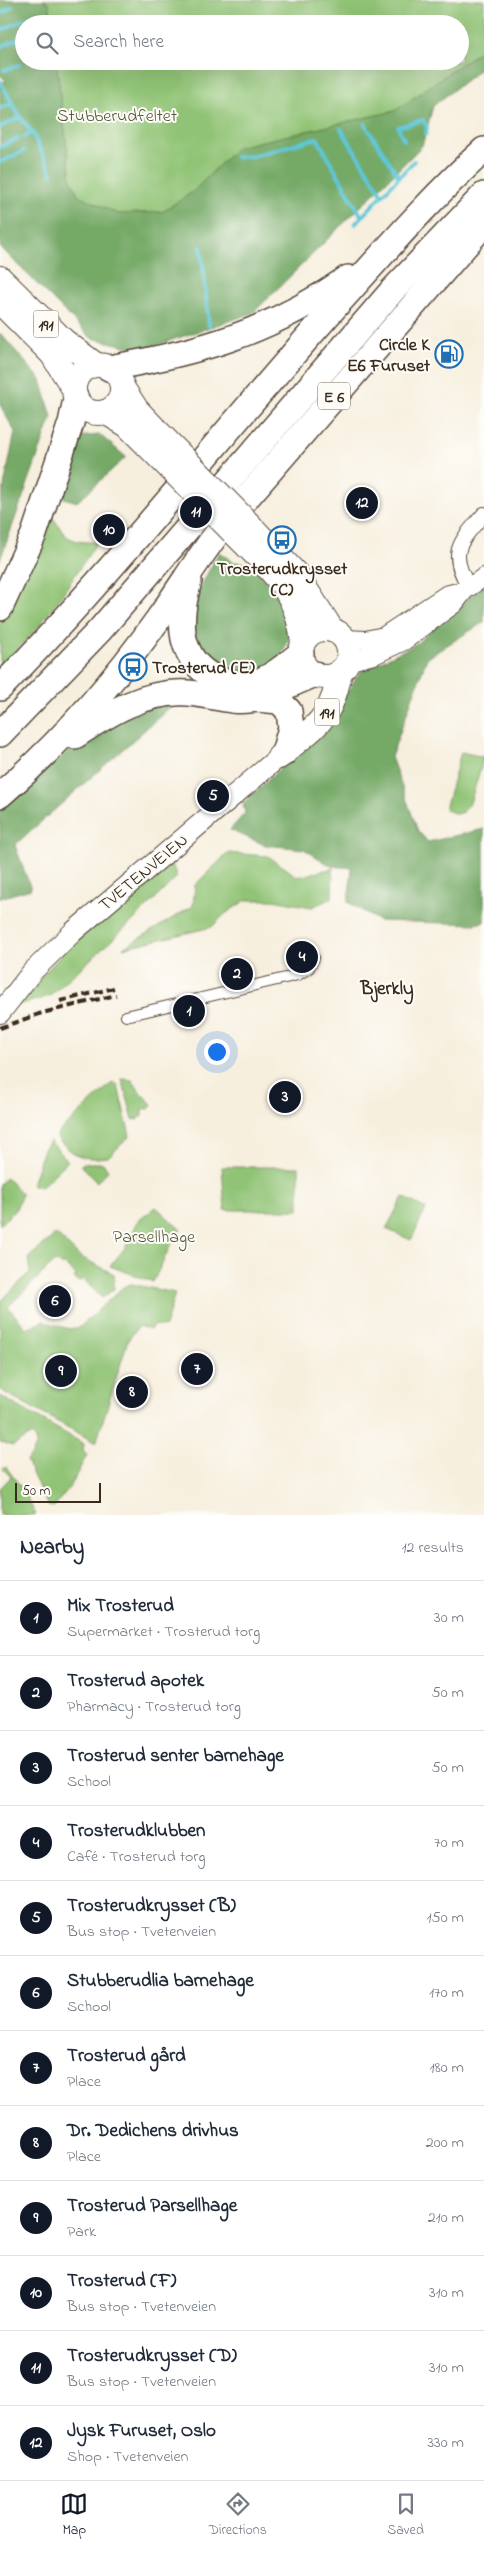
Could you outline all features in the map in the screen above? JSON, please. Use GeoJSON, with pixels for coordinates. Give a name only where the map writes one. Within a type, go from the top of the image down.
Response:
{"type":"FeatureCollection","features":[{"type":"Feature","properties":{"kind":"highway"},"geometry":{"type":"LineString","coordinates":[[0,688],[70,614],[274,375],[381,256],[484,150]]}},
{"type":"Feature","properties":{"kind":"highway","name":"E 6"},"geometry":{"type":"LineString","coordinates":[[0,734],[100,630],[392,291],[484,195]]}},
{"type":"Feature","properties":{"kind":"highway","name":"E 6"},"geometry":{"type":"LineString","coordinates":[[0,795],[49,752],[116,675],[191,573],[209,543],[229,518],[484,224]]}},
{"type":"Feature","properties":{"kind":"highway"},"geometry":{"type":"LineString","coordinates":[[0,608],[34,534],[71,423],[75,382],[83,370],[109,373],[136,363],[172,357],[236,338],[299,310],[381,256]]}},
{"type":"Feature","properties":{"kind":"highway","name":"191"},"geometry":{"type":"LineString","coordinates":[[0,278],[64,341],[109,373],[137,410],[152,439],[238,526],[296,574],[332,659],[305,666],[299,615],[289,592],[238,526]]}},
{"type":"Feature","properties":{"kind":"highway","name":"191"},"geometry":{"type":"LineString","coordinates":[[0,302],[52,354],[75,394],[88,411],[105,412],[152,439]]}},
{"type":"Feature","properties":{"kind":"highway"},"geometry":{"type":"LineString","coordinates":[[105,412],[111,409],[119,400],[109,373]]}},
{"type":"Feature","properties":{"kind":"highway","name":"E 6"},"geometry":{"type":"LineString","coordinates":[[191,573],[183,610],[183,632],[187,647],[194,661],[206,673],[221,681],[257,693],[284,705],[290,715],[287,751]]}},
{"type":"Feature","properties":{"kind":"highway"},"geometry":{"type":"LineString","coordinates":[[257,693],[302,648],[316,631],[332,659]]}},
{"type":"Feature","properties":{"kind":"highway","name":"E 6"},"geometry":{"type":"LineString","coordinates":[[49,752],[128,705],[147,697],[168,693],[195,694],[229,701],[257,693],[332,659]]}},
{"type":"Feature","properties":{"kind":"highway","name":"TVETENVEIEN"},"geometry":{"type":"LineString","coordinates":[[287,751],[315,703],[332,659]]}},
{"type":"Feature","properties":{"kind":"main road","name":"TVETENVEIEN"},"geometry":{"type":"LineString","coordinates":[[0,1013],[32,972],[73,932],[287,751]]}},
{"type":"Feature","properties":{"kind":"street"},"geometry":{"type":"LineString","coordinates":[[467,589],[458,568],[458,551],[484,514]]}},
{"type":"Feature","properties":{"kind":"street"},"geometry":{"type":"LineString","coordinates":[[332,659],[366,640],[384,636],[446,595],[467,589],[484,576]]}},
{"type":"Feature","properties":{"kind":"street"},"geometry":{"type":"LineString","coordinates":[[126,1016],[298,975],[309,968],[314,958]]}},
{"type":"Feature","properties":{"kind":"green space"},"geometry":{"type":"Polygon","coordinates":[[[0,0],[42,0],[49,3],[51,15],[15,15],[15,70],[57,70],[71,179],[78,195],[118,214],[162,212],[194,191],[237,147],[395,111],[453,70],[469,70],[469,59],[484,48],[484,66],[433,106],[422,146],[253,313],[142,350],[91,338],[0,247],[0,83],[6,81],[0,75],[0,0]]]}},
{"type":"Feature","properties":{"kind":"green space","name":"Stubberudfeltet"},"geometry":{"type":"Polygon","coordinates":[[[42,0],[484,0],[484,48],[469,59],[469,15],[51,15],[49,3],[42,0]]]}},
{"type":"Feature","properties":{"kind":"green space","name":"Stubberudfeltet"},"geometry":{"type":"Polygon","coordinates":[[[57,70],[453,70],[395,111],[237,147],[194,191],[162,212],[118,214],[78,195],[71,179],[57,70]]]}},
{"type":"Feature","properties":{"kind":"green space"},"geometry":{"type":"Polygon","coordinates":[[[0,333],[41,380],[52,417],[0,560],[0,506],[15,432],[0,405],[0,333]]]}},
{"type":"Feature","properties":{"kind":"green space"},"geometry":{"type":"Polygon","coordinates":[[[100,435],[126,457],[77,502],[54,495],[75,437],[100,435]]]}},
{"type":"Feature","properties":{"kind":"green space"},"geometry":{"type":"Polygon","coordinates":[[[46,509],[70,538],[76,541],[97,542],[36,630],[0,667],[0,614],[46,509]]]}},
{"type":"Feature","properties":{"kind":"green space"},"geometry":{"type":"Polygon","coordinates":[[[219,552],[233,562],[250,563],[275,593],[287,613],[289,636],[286,647],[272,665],[262,671],[251,674],[239,674],[209,666],[200,650],[193,621],[194,608],[203,582],[219,552]]]}},
{"type":"Feature","properties":{"kind":"green space"},"geometry":{"type":"Polygon","coordinates":[[[484,584],[484,622],[427,658],[391,757],[418,831],[428,842],[484,829],[484,922],[475,924],[379,921],[348,902],[352,868],[331,866],[304,849],[265,845],[230,830],[245,813],[243,804],[327,723],[361,671],[416,644],[484,584]]]}},
{"type":"Feature","properties":{"kind":"green space"},"geometry":{"type":"Polygon","coordinates":[[[166,701],[175,703],[15,845],[31,889],[0,898],[0,804],[99,728],[166,701]]]}},
{"type":"Feature","properties":{"kind":"green space"},"geometry":{"type":"Polygon","coordinates":[[[461,752],[484,757],[470,803],[463,812],[456,814],[445,809],[461,752]]]}},
{"type":"Feature","properties":{"kind":"green space"},"geometry":{"type":"Polygon","coordinates":[[[228,853],[268,856],[298,877],[333,868],[332,898],[312,907],[273,900],[246,900],[225,914],[212,927],[123,948],[193,906],[195,885],[228,853]]]}},
{"type":"Feature","properties":{"kind":"green space"},"geometry":{"type":"Polygon","coordinates":[[[172,864],[177,877],[135,919],[50,996],[16,1006],[66,949],[172,864]]]}},
{"type":"Feature","properties":{"kind":"green space"},"geometry":{"type":"Polygon","coordinates":[[[122,1079],[132,1080],[152,1104],[148,1110],[146,1107],[141,1111],[143,1115],[137,1120],[133,1119],[122,1079]]]}},
{"type":"Feature","properties":{"kind":"green space"},"geometry":{"type":"Polygon","coordinates":[[[113,1082],[118,1086],[130,1136],[108,1157],[92,1158],[80,1156],[69,1150],[58,1139],[57,1134],[113,1082]]]}},
{"type":"Feature","properties":{"kind":"green space"},"geometry":{"type":"Polygon","coordinates":[[[50,1141],[68,1161],[41,1187],[34,1186],[32,1184],[44,1149],[50,1141]]]}},
{"type":"Feature","properties":{"kind":"green space"},"geometry":{"type":"Polygon","coordinates":[[[83,1163],[103,1163],[108,1171],[97,1182],[81,1165],[83,1163]]]}},
{"type":"Feature","properties":{"kind":"green space"},"geometry":{"type":"Polygon","coordinates":[[[222,1167],[299,1167],[299,1210],[225,1210],[222,1167]]]}},
{"type":"Feature","properties":{"kind":"green space"},"geometry":{"type":"Polygon","coordinates":[[[6,1177],[22,1194],[16,1209],[0,1225],[0,1184],[6,1177]]]}},
{"type":"Feature","properties":{"kind":"green space"},"geometry":{"type":"Polygon","coordinates":[[[403,1197],[426,1209],[411,1240],[386,1229],[403,1197]]]}},
{"type":"Feature","properties":{"kind":"green space","name":"Parsellhage"},"geometry":{"type":"Polygon","coordinates":[[[156,1207],[181,1230],[175,1236],[153,1282],[110,1266],[125,1248],[138,1221],[156,1207]]]}},
{"type":"Feature","properties":{"kind":"green space"},"geometry":{"type":"Polygon","coordinates":[[[56,1234],[79,1256],[114,1274],[114,1289],[102,1298],[83,1279],[79,1282],[74,1278],[76,1275],[64,1264],[62,1266],[55,1261],[8,1307],[27,1329],[43,1321],[69,1329],[80,1327],[123,1287],[131,1284],[175,1293],[165,1327],[153,1325],[150,1330],[139,1326],[128,1340],[96,1443],[0,1390],[0,1302],[30,1272],[28,1258],[56,1234]]]}},
{"type":"Feature","properties":{"kind":"green space"},"geometry":{"type":"Polygon","coordinates":[[[0,1396],[84,1444],[83,1452],[87,1455],[71,1485],[54,1507],[48,1506],[26,1461],[33,1454],[32,1451],[36,1447],[36,1440],[31,1435],[13,1446],[0,1442],[0,1396]]]}},
{"type":"Feature","properties":{"kind":"green space"},"geometry":{"type":"Polygon","coordinates":[[[6,1467],[23,1490],[36,1515],[0,1515],[0,1488],[11,1477],[3,1469],[6,1467]]]}},
{"type":"Feature","properties":{"kind":"waterway"},"geometry":{"type":"LineString","coordinates":[[0,14],[12,7]]}},
{"type":"Feature","properties":{"kind":"waterway"},"geometry":{"type":"LineString","coordinates":[[0,31],[15,24]]}},
{"type":"Feature","properties":{"kind":"waterway"},"geometry":{"type":"LineString","coordinates":[[0,47],[15,40]]}},
{"type":"Feature","properties":{"kind":"waterway"},"geometry":{"type":"LineString","coordinates":[[4,70],[15,66]]}},
{"type":"Feature","properties":{"kind":"waterway"},"geometry":{"type":"LineString","coordinates":[[0,81],[20,117],[32,132],[52,174]]}},
{"type":"Feature","properties":{"kind":"waterway"},"geometry":{"type":"LineString","coordinates":[[0,108],[13,104]]}},
{"type":"Feature","properties":{"kind":"waterway"},"geometry":{"type":"LineString","coordinates":[[0,127],[20,117]]}},
{"type":"Feature","properties":{"kind":"waterway"},"geometry":{"type":"LineString","coordinates":[[404,140],[398,127],[423,120],[427,127],[426,134]]}},
{"type":"Feature","properties":{"kind":"waterway"},"geometry":{"type":"LineString","coordinates":[[365,124],[399,177]]}},
{"type":"Feature","properties":{"kind":"waterway"},"geometry":{"type":"LineString","coordinates":[[341,129],[382,194]]}},
{"type":"Feature","properties":{"kind":"waterway"},"geometry":{"type":"LineString","coordinates":[[24,137],[32,132]]}},
{"type":"Feature","properties":{"kind":"waterway"},"geometry":{"type":"LineString","coordinates":[[0,147],[18,138]]}},
{"type":"Feature","properties":{"kind":"waterway"},"geometry":{"type":"LineString","coordinates":[[236,157],[253,156],[317,138],[362,217]]}},
{"type":"Feature","properties":{"kind":"waterway"},"geometry":{"type":"LineString","coordinates":[[0,162],[24,151]]}},
{"type":"Feature","properties":{"kind":"waterway"},"geometry":{"type":"LineString","coordinates":[[355,224],[414,161]]}},
{"type":"Feature","properties":{"kind":"waterway"},"geometry":{"type":"LineString","coordinates":[[201,247],[209,326]]}},
{"type":"Feature","properties":{"kind":"railway"},"geometry":{"type":"LineString","coordinates":[[60,1001],[114,988]]}},
{"type":"Feature","properties":{"kind":"railway"},"geometry":{"type":"LineString","coordinates":[[0,1028],[42,1013],[116,995]]}},
{"type":"Feature","properties":{"kind":"place","name":"Circle K E6 Furuset"},"geometry":{"type":"Point","coordinates":[449,354]}},
{"type":"Feature","properties":{"kind":"place","name":"Jysk Furuset, Oslo"},"geometry":{"type":"Point","coordinates":[362,503]}},
{"type":"Feature","properties":{"kind":"place","name":"Trosterudkrysset (D)"},"geometry":{"type":"Point","coordinates":[196,512]}},
{"type":"Feature","properties":{"kind":"place","name":"Trosterud (F)"},"geometry":{"type":"Point","coordinates":[109,530]}},
{"type":"Feature","properties":{"kind":"place","name":"Trosterudkrysset (C)"},"geometry":{"type":"Point","coordinates":[282,540]}},
{"type":"Feature","properties":{"kind":"place","name":"Trosterud (E)"},"geometry":{"type":"Point","coordinates":[133,667]}},
{"type":"Feature","properties":{"kind":"place","name":"Trosterudkrysset (B)"},"geometry":{"type":"Point","coordinates":[213,796]}},
{"type":"Feature","properties":{"kind":"place","name":"Trosterudklubben"},"geometry":{"type":"Point","coordinates":[302,957]}},
{"type":"Feature","properties":{"kind":"place","name":"Trosterud apotek"},"geometry":{"type":"Point","coordinates":[237,974]}},
{"type":"Feature","properties":{"kind":"place","name":"Mix Trosterud"},"geometry":{"type":"Point","coordinates":[189,1011]}},
{"type":"Feature","properties":{"kind":"place","name":"Trosterud senter barnehage"},"geometry":{"type":"Point","coordinates":[285,1097]}},
{"type":"Feature","properties":{"kind":"place","name":"Stubberudlia barnehage"},"geometry":{"type":"Point","coordinates":[55,1301]}},
{"type":"Feature","properties":{"kind":"place","name":"Trosterud gård"},"geometry":{"type":"Point","coordinates":[197,1369]}},
{"type":"Feature","properties":{"kind":"place","name":"Trosterud Parsellhage"},"geometry":{"type":"Point","coordinates":[61,1371]}},
{"type":"Feature","properties":{"kind":"place","name":"Dr. Dedichens drivhus"},"geometry":{"type":"Point","coordinates":[132,1392]}},
{"type":"Feature","properties":{"kind":"district","name":"Bjerkly"},"geometry":{"type":"Point","coordinates":[387,987]}}]}
